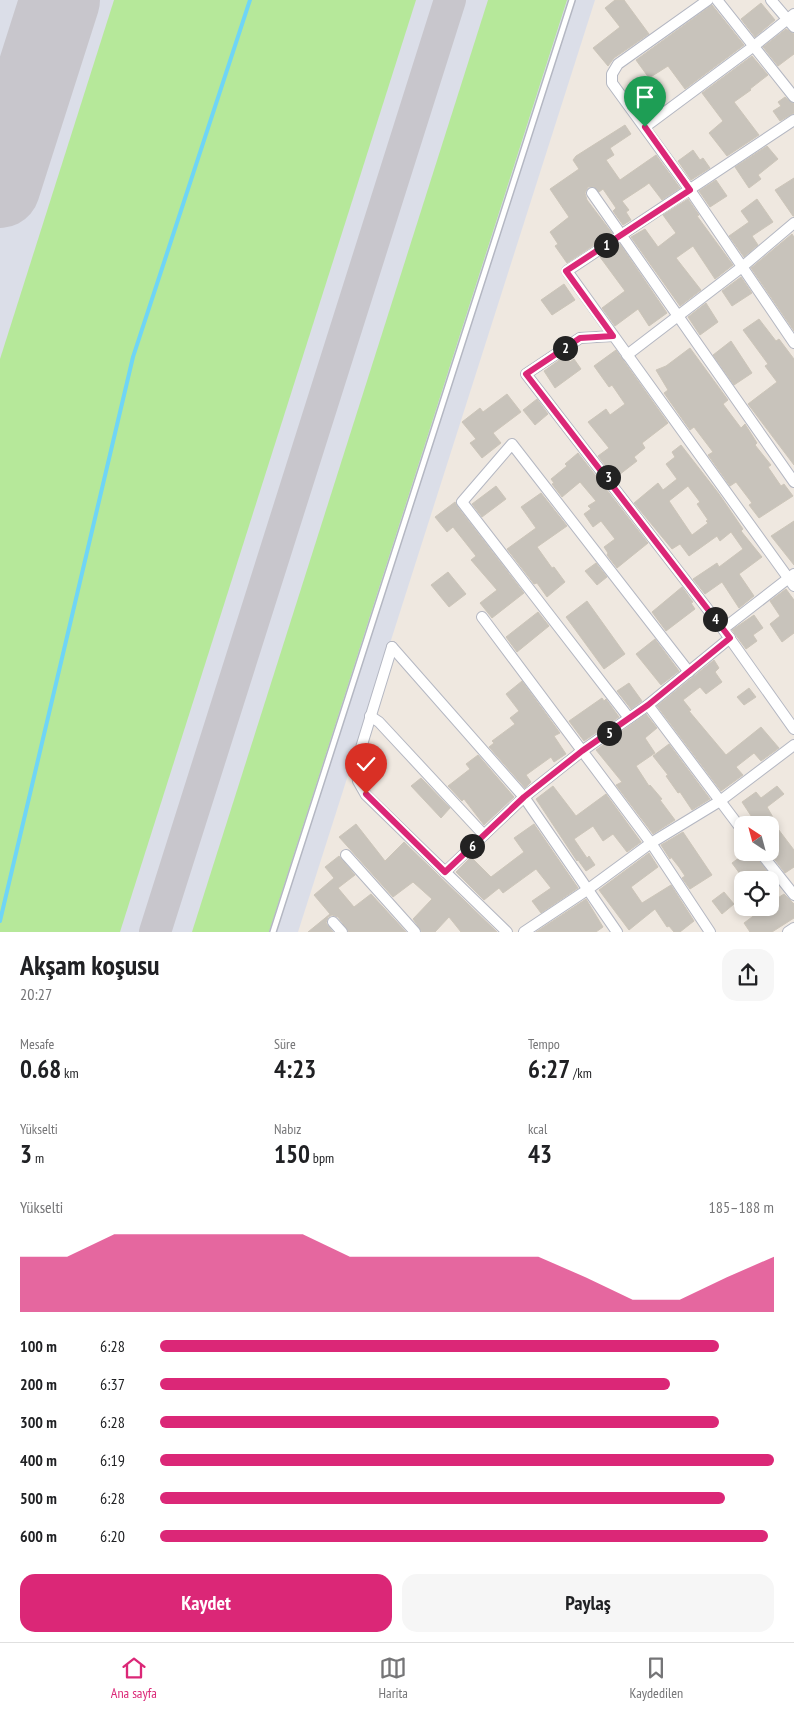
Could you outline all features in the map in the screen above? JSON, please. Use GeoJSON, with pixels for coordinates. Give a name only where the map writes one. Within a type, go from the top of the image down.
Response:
{"type":"FeatureCollection","features":[{"type":"Feature","properties":{"kind":"street"},"geometry":{"type":"LineString","coordinates":[[708,0],[623,60],[614,69],[612,79],[614,87],[690,190],[742,267],[791,330],[794,343]]}},
{"type":"Feature","properties":{"kind":"street"},"geometry":{"type":"LineString","coordinates":[[717,0],[794,97]]}},
{"type":"Feature","properties":{"kind":"street"},"geometry":{"type":"LineString","coordinates":[[645,127],[792,20],[771,0]]}},
{"type":"Feature","properties":{"kind":"street"},"geometry":{"type":"LineString","coordinates":[[723,629],[792,579],[566,271],[794,120]]}},
{"type":"Feature","properties":{"kind":"street"},"geometry":{"type":"LineString","coordinates":[[592,194],[794,482]]}},
{"type":"Feature","properties":{"kind":"street"},"geometry":{"type":"LineString","coordinates":[[627,355],[794,225]]}},
{"type":"Feature","properties":{"kind":"street"},"geometry":{"type":"LineString","coordinates":[[613,336],[580,338],[526,374],[730,638],[794,729]]}},
{"type":"Feature","properties":{"kind":"street"},"geometry":{"type":"LineString","coordinates":[[629,718],[462,502],[512,444],[689,672]]}},
{"type":"Feature","properties":{"kind":"street"},"geometry":{"type":"LineString","coordinates":[[482,617],[650,843],[710,932]]}},
{"type":"Feature","properties":{"kind":"street"},"geometry":{"type":"LineString","coordinates":[[445,872],[524,797],[582,751],[648,705],[730,638]]}},
{"type":"Feature","properties":{"kind":"street"},"geometry":{"type":"LineString","coordinates":[[507,932],[360,786],[356,776],[356,764],[392,647],[524,797],[617,932]]}},
{"type":"Feature","properties":{"kind":"street"},"geometry":{"type":"LineString","coordinates":[[648,705],[734,819]]}},
{"type":"Feature","properties":{"kind":"street"},"geometry":{"type":"LineString","coordinates":[[370,716],[379,722],[484,835]]}},
{"type":"Feature","properties":{"kind":"street"},"geometry":{"type":"LineString","coordinates":[[524,932],[587,890],[650,843],[720,801],[794,745]]}},
{"type":"Feature","properties":{"kind":"street"},"geometry":{"type":"LineString","coordinates":[[346,855],[415,932]]}},
{"type":"Feature","properties":{"kind":"street"},"geometry":{"type":"LineString","coordinates":[[767,861],[794,895]]}},
{"type":"Feature","properties":{"kind":"street"},"geometry":{"type":"LineString","coordinates":[[333,922],[342,932]]}},
{"type":"Feature","properties":{"kind":"street"},"geometry":{"type":"LineString","coordinates":[[788,932],[794,928]]}},
{"type":"Feature","properties":{"kind":"lane"},"geometry":{"type":"LineString","coordinates":[[273,932],[572,0]]}},
{"type":"Feature","properties":{"kind":"shaded area"},"geometry":{"type":"Polygon","coordinates":[[[0,0],[595,0],[298,932],[0,932],[0,0]]]}},
{"type":"Feature","properties":{"kind":"green space"},"geometry":{"type":"Polygon","coordinates":[[[114,0],[416,0],[120,932],[0,932],[0,359],[114,0]]]}},
{"type":"Feature","properties":{"kind":"green space"},"geometry":{"type":"Polygon","coordinates":[[[488,0],[567,0],[269,932],[192,932],[488,0]]]}},
{"type":"Feature","properties":{"kind":"building"},"geometry":{"type":"Polygon","coordinates":[[[615,0],[624,0],[649,34],[614,58],[608,66],[593,48],[620,27],[605,8],[615,0]]]}},
{"type":"Feature","properties":{"kind":"building"},"geometry":{"type":"Polygon","coordinates":[[[761,3],[775,20],[755,37],[741,19],[761,3]]]}},
{"type":"Feature","properties":{"kind":"building"},"geometry":{"type":"Polygon","coordinates":[[[712,5],[744,45],[685,89],[668,66],[649,78],[636,60],[712,5]]]}},
{"type":"Feature","properties":{"kind":"building"},"geometry":{"type":"Polygon","coordinates":[[[786,29],[794,34],[794,54],[778,66],[763,47],[786,29]]]}},
{"type":"Feature","properties":{"kind":"building"},"geometry":{"type":"Polygon","coordinates":[[[752,56],[768,75],[734,102],[759,135],[727,156],[709,133],[723,121],[702,93],[752,56]]]}},
{"type":"Feature","properties":{"kind":"building"},"geometry":{"type":"Polygon","coordinates":[[[649,87],[662,103],[645,116],[633,99],[649,87]]]}},
{"type":"Feature","properties":{"kind":"building"},"geometry":{"type":"Polygon","coordinates":[[[785,97],[794,104],[794,113],[780,121],[773,111],[781,106],[778,102],[785,97]]]}},
{"type":"Feature","properties":{"kind":"building"},"geometry":{"type":"Polygon","coordinates":[[[625,125],[631,134],[610,148],[614,155],[606,160],[620,180],[656,155],[680,188],[662,200],[649,183],[622,201],[629,210],[626,212],[631,220],[623,225],[613,211],[616,208],[603,189],[599,192],[594,187],[588,187],[585,193],[587,200],[612,233],[567,263],[555,246],[558,244],[550,232],[569,217],[550,189],[579,169],[573,160],[576,156],[625,125]]]}},
{"type":"Feature","properties":{"kind":"building"},"geometry":{"type":"Polygon","coordinates":[[[767,146],[778,159],[758,175],[761,179],[749,188],[735,167],[767,146]]]}},
{"type":"Feature","properties":{"kind":"building"},"geometry":{"type":"Polygon","coordinates":[[[693,150],[700,160],[703,158],[710,168],[691,180],[678,161],[693,150]]]}},
{"type":"Feature","properties":{"kind":"building"},"geometry":{"type":"Polygon","coordinates":[[[794,178],[794,216],[793,216],[775,190],[794,178]]]}},
{"type":"Feature","properties":{"kind":"building"},"geometry":{"type":"Polygon","coordinates":[[[716,180],[727,196],[710,207],[699,191],[716,180]]]}},
{"type":"Feature","properties":{"kind":"building"},"geometry":{"type":"Polygon","coordinates":[[[688,199],[699,215],[697,216],[733,265],[715,279],[693,246],[676,258],[701,290],[680,306],[631,237],[645,229],[658,247],[676,233],[663,215],[688,199]]]}},
{"type":"Feature","properties":{"kind":"building"},"geometry":{"type":"Polygon","coordinates":[[[757,199],[773,222],[752,236],[758,245],[744,257],[729,236],[749,222],[741,211],[757,199]]]}},
{"type":"Feature","properties":{"kind":"building"},"geometry":{"type":"Polygon","coordinates":[[[792,234],[794,237],[794,331],[751,268],[792,234]]]}},
{"type":"Feature","properties":{"kind":"building"},"geometry":{"type":"Polygon","coordinates":[[[620,244],[667,313],[649,326],[638,309],[615,326],[602,308],[625,291],[600,257],[620,244]]]}},
{"type":"Feature","properties":{"kind":"building"},"geometry":{"type":"Polygon","coordinates":[[[741,277],[752,293],[732,306],[722,291],[741,277]]]}},
{"type":"Feature","properties":{"kind":"building"},"geometry":{"type":"Polygon","coordinates":[[[564,284],[575,300],[552,315],[541,300],[564,284]]]}},
{"type":"Feature","properties":{"kind":"building"},"geometry":{"type":"Polygon","coordinates":[[[706,303],[718,322],[700,335],[688,317],[706,303]]]}},
{"type":"Feature","properties":{"kind":"building"},"geometry":{"type":"Polygon","coordinates":[[[759,319],[776,341],[779,339],[794,359],[794,465],[748,404],[777,382],[765,366],[768,364],[743,330],[759,319]]]}},
{"type":"Feature","properties":{"kind":"building"},"geometry":{"type":"Polygon","coordinates":[[[731,341],[752,373],[734,385],[713,355],[731,341]]]}},
{"type":"Feature","properties":{"kind":"building"},"geometry":{"type":"Polygon","coordinates":[[[690,348],[728,400],[723,404],[741,428],[745,424],[757,443],[755,445],[771,465],[768,467],[781,486],[784,484],[793,496],[759,518],[749,505],[752,503],[736,482],[730,486],[708,455],[713,452],[694,427],[690,430],[664,393],[668,390],[656,370],[666,366],[690,348]]]}},
{"type":"Feature","properties":{"kind":"building"},"geometry":{"type":"Polygon","coordinates":[[[616,350],[668,423],[642,443],[645,448],[634,457],[637,461],[615,478],[598,456],[609,448],[588,422],[606,409],[610,415],[625,404],[612,385],[609,387],[594,366],[616,350]]]}},
{"type":"Feature","properties":{"kind":"building"},"geometry":{"type":"Polygon","coordinates":[[[565,356],[570,362],[574,359],[581,369],[555,388],[544,371],[565,356]]]}},
{"type":"Feature","properties":{"kind":"building"},"geometry":{"type":"Polygon","coordinates":[[[507,394],[521,412],[493,433],[501,443],[482,458],[470,443],[476,439],[462,422],[480,408],[483,412],[507,394]]]}},
{"type":"Feature","properties":{"kind":"building"},"geometry":{"type":"Polygon","coordinates":[[[537,399],[548,414],[535,425],[523,410],[537,399]]]}},
{"type":"Feature","properties":{"kind":"building"},"geometry":{"type":"Polygon","coordinates":[[[681,445],[719,494],[743,529],[741,531],[762,557],[739,574],[754,596],[739,608],[722,582],[705,594],[693,579],[717,563],[719,567],[743,549],[731,532],[720,541],[717,536],[689,556],[680,544],[672,549],[634,503],[658,483],[663,490],[677,479],[666,464],[675,457],[672,452],[681,445]],[[688,486],[669,501],[692,535],[708,523],[706,521],[708,520],[697,504],[700,502],[688,486]]]}},
{"type":"Feature","properties":{"kind":"building"},"geometry":{"type":"Polygon","coordinates":[[[578,453],[648,543],[617,568],[607,555],[608,553],[604,547],[615,539],[601,521],[593,527],[584,514],[591,509],[588,506],[596,501],[580,482],[562,497],[552,484],[554,483],[551,479],[567,466],[565,464],[578,453]]]}},
{"type":"Feature","properties":{"kind":"building"},"geometry":{"type":"Polygon","coordinates":[[[496,486],[506,499],[482,517],[472,504],[496,486]]]}},
{"type":"Feature","properties":{"kind":"building"},"geometry":{"type":"Polygon","coordinates":[[[541,493],[567,526],[537,547],[565,582],[547,597],[537,583],[534,584],[507,549],[536,528],[521,507],[541,493]]]}},
{"type":"Feature","properties":{"kind":"building"},"geometry":{"type":"Polygon","coordinates":[[[455,502],[524,593],[492,618],[480,603],[497,590],[471,560],[476,556],[453,527],[447,532],[435,517],[455,502]]]}},
{"type":"Feature","properties":{"kind":"building"},"geometry":{"type":"Polygon","coordinates":[[[794,521],[794,565],[771,536],[794,521]]]}},
{"type":"Feature","properties":{"kind":"building"},"geometry":{"type":"Polygon","coordinates":[[[596,563],[607,577],[597,585],[585,571],[596,563]]]}},
{"type":"Feature","properties":{"kind":"building"},"geometry":{"type":"Polygon","coordinates":[[[448,572],[466,594],[449,607],[431,585],[448,572]]]}},
{"type":"Feature","properties":{"kind":"building"},"geometry":{"type":"Polygon","coordinates":[[[682,587],[693,602],[691,603],[695,609],[666,631],[652,612],[682,587]]]}},
{"type":"Feature","properties":{"kind":"building"},"geometry":{"type":"Polygon","coordinates":[[[786,589],[794,600],[794,633],[782,642],[770,624],[780,616],[770,601],[786,589]]]}},
{"type":"Feature","properties":{"kind":"building"},"geometry":{"type":"Polygon","coordinates":[[[587,601],[625,654],[604,669],[566,617],[587,601]]]}},
{"type":"Feature","properties":{"kind":"building"},"geometry":{"type":"Polygon","coordinates":[[[538,612],[549,626],[517,652],[506,637],[538,612]]]}},
{"type":"Feature","properties":{"kind":"building"},"geometry":{"type":"Polygon","coordinates":[[[754,615],[763,628],[753,635],[757,641],[746,649],[732,630],[754,615]]]}},
{"type":"Feature","properties":{"kind":"building"},"geometry":{"type":"Polygon","coordinates":[[[655,639],[679,671],[661,685],[636,654],[655,639]]]}},
{"type":"Feature","properties":{"kind":"building"},"geometry":{"type":"Polygon","coordinates":[[[714,660],[719,668],[715,672],[722,682],[706,694],[700,687],[683,700],[691,710],[689,711],[726,755],[761,727],[779,748],[761,761],[754,753],[736,767],[743,775],[721,791],[657,706],[714,660]]]}},
{"type":"Feature","properties":{"kind":"building"},"geometry":{"type":"Polygon","coordinates":[[[522,681],[560,733],[554,736],[566,754],[554,762],[551,757],[526,775],[531,782],[525,788],[489,747],[494,743],[492,741],[515,724],[510,718],[519,711],[506,694],[522,681]]]}},
{"type":"Feature","properties":{"kind":"building"},"geometry":{"type":"Polygon","coordinates":[[[629,683],[642,701],[631,709],[617,691],[629,683]]]}},
{"type":"Feature","properties":{"kind":"building"},"geometry":{"type":"Polygon","coordinates":[[[749,688],[756,697],[744,705],[737,697],[749,688]]]}},
{"type":"Feature","properties":{"kind":"building"},"geometry":{"type":"Polygon","coordinates":[[[602,698],[604,701],[606,699],[619,717],[584,741],[569,721],[602,698]]]}},
{"type":"Feature","properties":{"kind":"building"},"geometry":{"type":"Polygon","coordinates":[[[646,714],[657,728],[645,738],[655,753],[636,766],[649,786],[662,799],[660,800],[675,820],[653,834],[616,785],[622,782],[596,750],[646,714]]]}},
{"type":"Feature","properties":{"kind":"building"},"geometry":{"type":"Polygon","coordinates":[[[669,744],[710,799],[692,810],[653,756],[669,744]]]}},
{"type":"Feature","properties":{"kind":"building"},"geometry":{"type":"Polygon","coordinates":[[[478,755],[514,797],[484,825],[464,799],[462,801],[448,786],[470,769],[466,764],[478,755]]]}},
{"type":"Feature","properties":{"kind":"building"},"geometry":{"type":"Polygon","coordinates":[[[421,778],[450,808],[441,818],[411,786],[421,778]]]}},
{"type":"Feature","properties":{"kind":"building"},"geometry":{"type":"Polygon","coordinates":[[[553,786],[576,816],[606,794],[641,842],[627,852],[613,834],[603,841],[593,826],[574,839],[587,858],[589,856],[595,865],[586,871],[577,861],[536,799],[553,786]]]}},
{"type":"Feature","properties":{"kind":"building"},"geometry":{"type":"Polygon","coordinates":[[[777,786],[784,794],[767,807],[772,816],[751,816],[742,802],[756,792],[761,798],[777,786]]]}},
{"type":"Feature","properties":{"kind":"building"},"geometry":{"type":"Polygon","coordinates":[[[356,824],[385,861],[404,842],[497,932],[461,932],[449,917],[435,932],[422,932],[413,919],[432,899],[413,882],[393,897],[339,837],[356,824]]]}},
{"type":"Feature","properties":{"kind":"building"},"geometry":{"type":"Polygon","coordinates":[[[534,824],[578,888],[541,913],[532,901],[551,888],[536,869],[503,893],[499,888],[484,900],[456,872],[471,857],[491,877],[524,852],[514,838],[534,824]]]}},
{"type":"Feature","properties":{"kind":"building"},"geometry":{"type":"Polygon","coordinates":[[[779,830],[794,850],[794,867],[785,873],[776,861],[779,861],[779,830]]]}},
{"type":"Feature","properties":{"kind":"building"},"geometry":{"type":"Polygon","coordinates":[[[683,832],[712,875],[690,889],[682,878],[685,876],[661,845],[683,832]]]}},
{"type":"Feature","properties":{"kind":"building"},"geometry":{"type":"Polygon","coordinates":[[[649,853],[658,867],[631,887],[642,903],[671,885],[694,921],[680,932],[674,932],[669,926],[667,927],[655,909],[629,930],[599,890],[649,853]]]}},
{"type":"Feature","properties":{"kind":"building"},"geometry":{"type":"Polygon","coordinates":[[[339,856],[355,875],[338,888],[354,907],[371,894],[406,932],[349,932],[338,917],[332,915],[328,917],[326,923],[333,932],[308,932],[330,914],[314,895],[334,878],[325,867],[339,856]]]}},
{"type":"Feature","properties":{"kind":"building"},"geometry":{"type":"Polygon","coordinates":[[[735,861],[760,861],[767,871],[738,871],[732,863],[735,861]]]}},
{"type":"Feature","properties":{"kind":"building"},"geometry":{"type":"Polygon","coordinates":[[[724,892],[734,904],[722,914],[712,901],[724,892]]]}},
{"type":"Feature","properties":{"kind":"building"},"geometry":{"type":"Polygon","coordinates":[[[784,894],[794,904],[794,918],[772,932],[750,932],[744,923],[753,916],[779,916],[779,897],[784,894]]]}},
{"type":"Feature","properties":{"kind":"building"},"geometry":{"type":"Polygon","coordinates":[[[586,899],[603,927],[596,932],[536,932],[586,899]]]}},
{"type":"Feature","properties":{"kind":"waterway"},"geometry":{"type":"LineString","coordinates":[[0,921],[133,357],[250,0]]}},
{"type":"Feature","properties":{"kind":"taxiway"},"geometry":{"type":"LineString","coordinates":[[155,932],[450,0]]}},
{"type":"Feature","properties":{"kind":"runway"},"geometry":{"type":"LineString","coordinates":[[0,188],[60,0]]}},
{"type":"Feature","properties":{"kind":"route"},"geometry":{"type":"LineString","coordinates":[[366,794],[445,872],[524,797],[582,751],[648,705],[730,638],[526,374],[580,338],[613,336],[566,271],[690,190],[645,127]]}}]}
